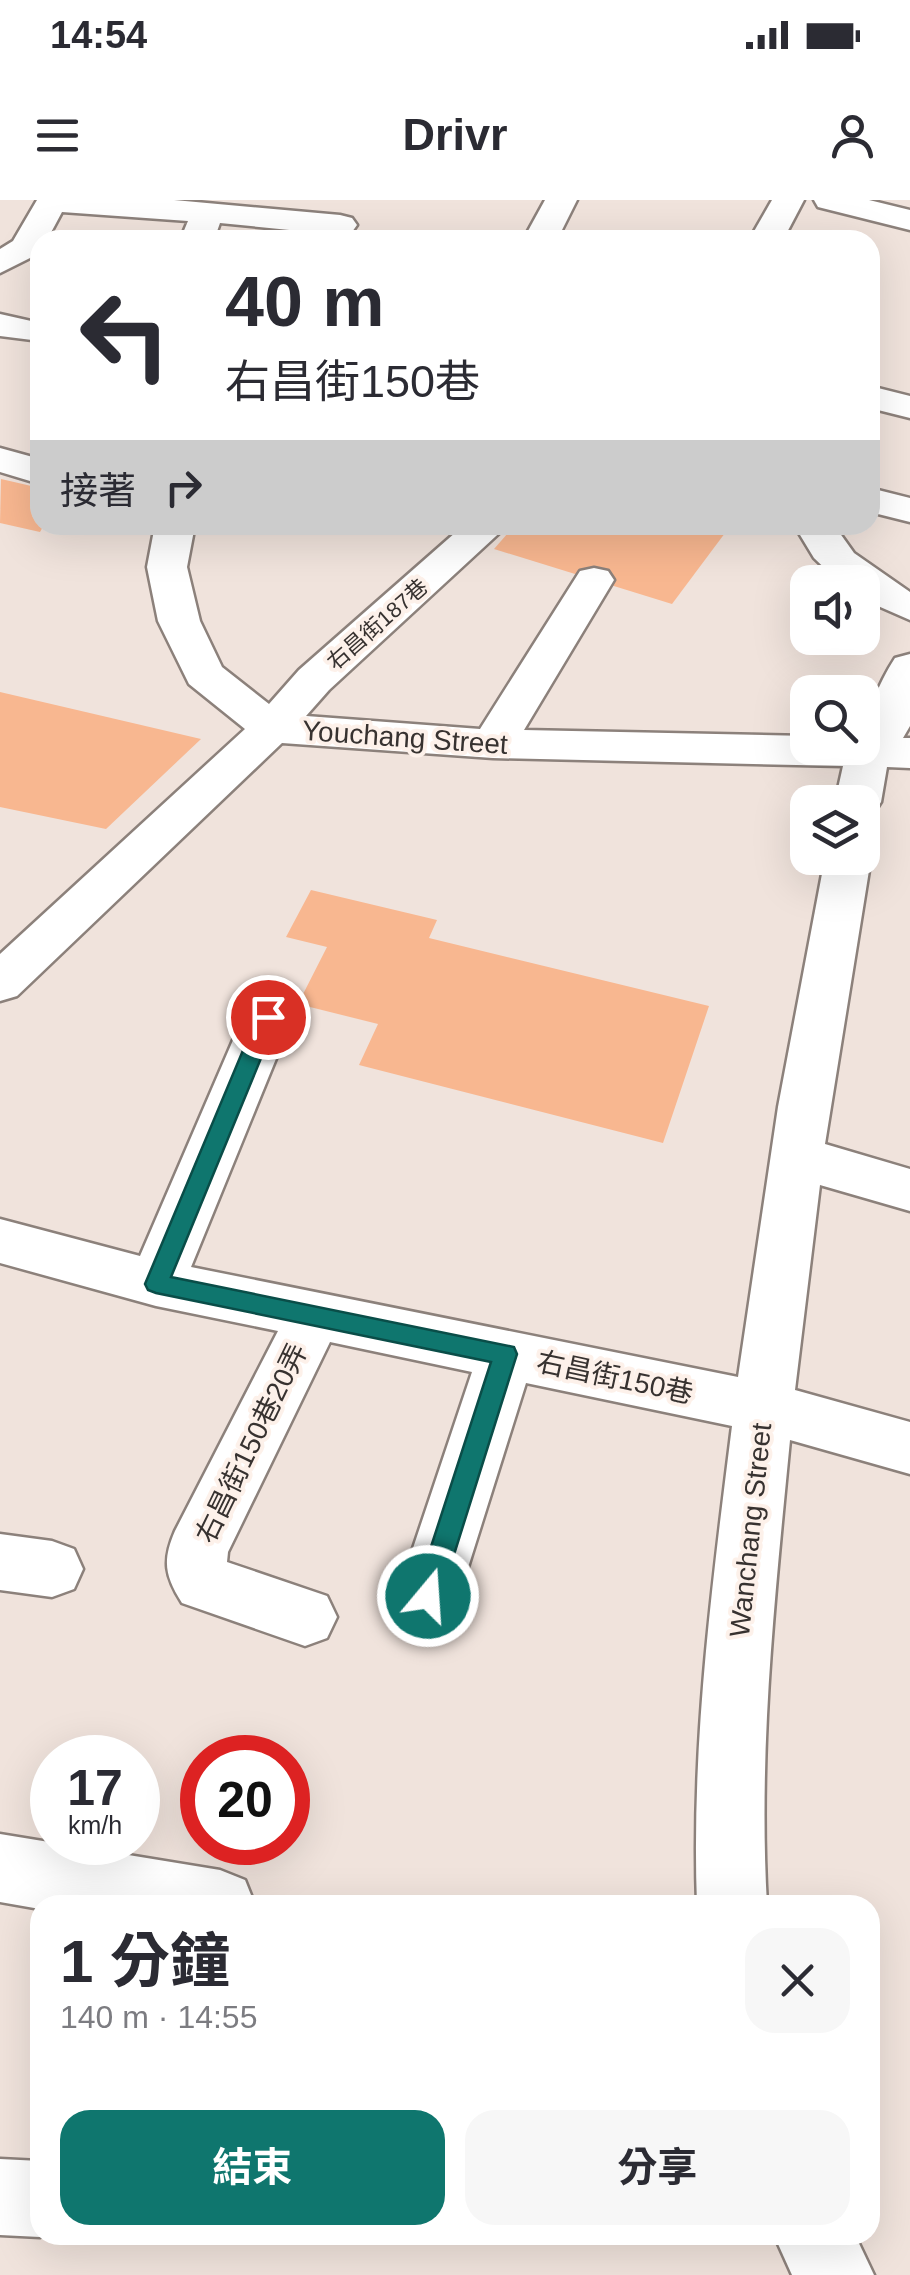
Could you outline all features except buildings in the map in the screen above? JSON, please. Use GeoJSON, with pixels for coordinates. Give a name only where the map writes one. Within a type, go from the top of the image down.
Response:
{"type":"FeatureCollection","features":[{"type":"Feature","properties":{"kind":"street"},"geometry":{"type":"LineString","coordinates":[[546,230],[562,200]]}},
{"type":"Feature","properties":{"kind":"street"},"geometry":{"type":"LineString","coordinates":[[772,230],[788,200]]}},
{"type":"Feature","properties":{"kind":"street"},"geometry":{"type":"LineString","coordinates":[[830,200],[910,220]]}},
{"type":"Feature","properties":{"kind":"street"},"geometry":{"type":"LineString","coordinates":[[36,230],[53,201],[202,226],[340,222]]}},
{"type":"Feature","properties":{"kind":"street"},"geometry":{"type":"LineString","coordinates":[[0,263],[26,248],[30,241]]}},
{"type":"Feature","properties":{"kind":"street"},"geometry":{"type":"LineString","coordinates":[[880,399],[910,406]]}},
{"type":"Feature","properties":{"kind":"street"},"geometry":{"type":"LineString","coordinates":[[0,459],[30,469]]}},
{"type":"Feature","properties":{"kind":"street"},"geometry":{"type":"LineString","coordinates":[[880,502],[910,510]]}},
{"type":"Feature","properties":{"kind":"street"},"geometry":{"type":"LineString","coordinates":[[172,535],[167,567],[179,621],[204,674],[272,728]]}},
{"type":"Feature","properties":{"kind":"street","name":"右昌街187巷"},"geometry":{"type":"LineString","coordinates":[[272,728],[314,680],[477,535]]}},
{"type":"Feature","properties":{"kind":"street"},"geometry":{"type":"LineString","coordinates":[[817,535],[839,560],[893,601],[910,607]]}},
{"type":"Feature","properties":{"kind":"street"},"geometry":{"type":"LineString","coordinates":[[494,744],[594,580]]}},
{"type":"Feature","properties":{"kind":"street"},"geometry":{"type":"LineString","coordinates":[[869,785],[889,752],[887,728],[910,666]]}},
{"type":"Feature","properties":{"kind":"street","name":"Youchang Street"},"geometry":{"type":"LineString","coordinates":[[0,983],[272,728],[494,744],[889,752]]}},
{"type":"Feature","properties":{"kind":"street","name":"Wanchang Street"},"geometry":{"type":"LineString","coordinates":[[731,1895],[730,1738],[762,1408],[812,1041],[845,875]]}},
{"type":"Feature","properties":{"kind":"street"},"geometry":{"type":"LineString","coordinates":[[156,1284],[268,1017]]}},
{"type":"Feature","properties":{"kind":"street"},"geometry":{"type":"LineString","coordinates":[[797,1158],[910,1190]]}},
{"type":"Feature","properties":{"kind":"street","name":"右昌街150巷"},"geometry":{"type":"LineString","coordinates":[[0,1241],[156,1284],[762,1408],[910,1448]]}},
{"type":"Feature","properties":{"kind":"street","name":"右昌街150巷20弄"},"geometry":{"type":"LineString","coordinates":[[306,1617],[204,1582],[195,1569],[197,1551],[314,1316]]}},
{"type":"Feature","properties":{"kind":"street"},"geometry":{"type":"LineString","coordinates":[[428,1596],[506,1354]]}},
{"type":"Feature","properties":{"kind":"street"},"geometry":{"type":"LineString","coordinates":[[0,1868],[161,1895]]}},
{"type":"Feature","properties":{"kind":"street"},"geometry":{"type":"LineString","coordinates":[[0,2196],[30,2198]]}},
{"type":"Feature","properties":{"kind":"street"},"geometry":{"type":"LineString","coordinates":[[818,2245],[835,2275]]}},
{"type":"Feature","properties":{"kind":"route"},"geometry":{"type":"LineString","coordinates":[[268,1017],[156,1284],[506,1354],[428,1596]]}}]}
